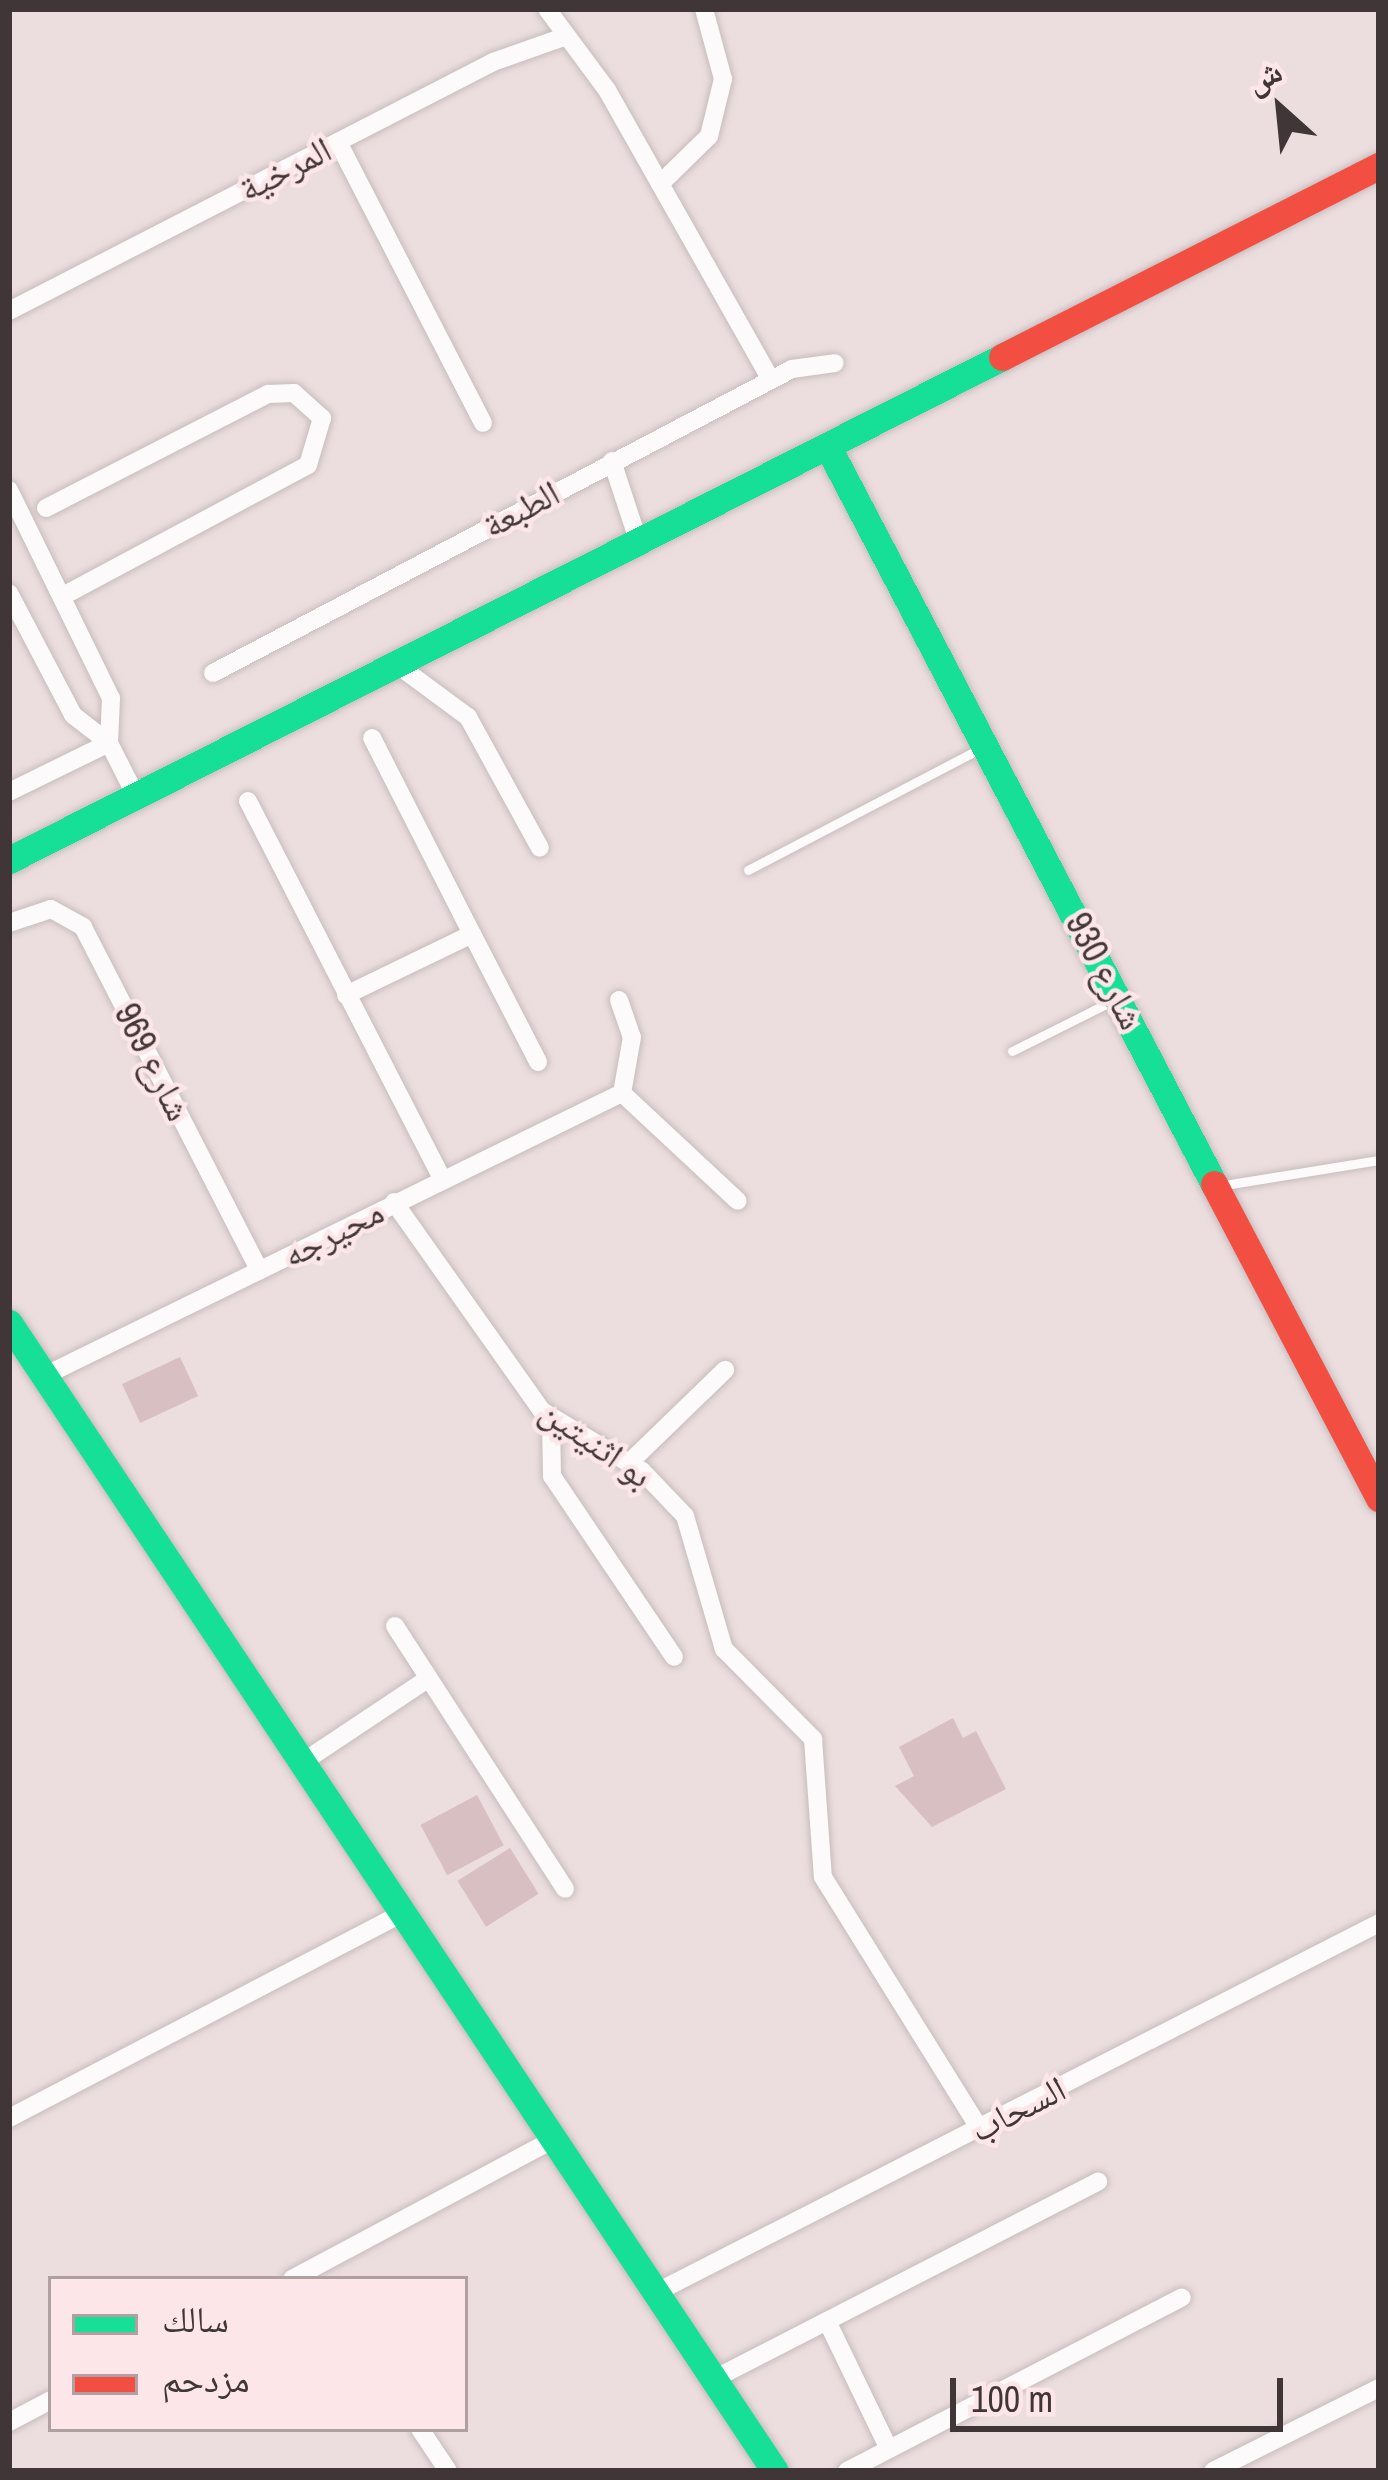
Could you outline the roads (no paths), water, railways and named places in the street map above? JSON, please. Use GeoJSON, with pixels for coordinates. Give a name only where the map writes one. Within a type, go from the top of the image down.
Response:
{"type":"FeatureCollection","features":[{"type":"Feature","properties":{"kind":"street"},"geometry":{"type":"LineString","coordinates":[[547,9],[660,184],[771,380]]}},
{"type":"Feature","properties":{"kind":"street"},"geometry":{"type":"LineString","coordinates":[[660,184],[709,136],[724,79],[704,9]]}},
{"type":"Feature","properties":{"kind":"street","name":"المرخية"},"geometry":{"type":"LineString","coordinates":[[9,311],[338,142],[564,37]]}},
{"type":"Feature","properties":{"kind":"street"},"geometry":{"type":"LineString","coordinates":[[338,142],[483,423]]}},
{"type":"Feature","properties":{"kind":"street"},"geometry":{"type":"LineString","coordinates":[[9,860],[1379,166]]}},
{"type":"Feature","properties":{"kind":"street","name":"الطبعة"},"geometry":{"type":"LineString","coordinates":[[213,673],[771,380],[835,363]]}},
{"type":"Feature","properties":{"kind":"street"},"geometry":{"type":"LineString","coordinates":[[46,508],[268,394],[294,392],[322,418],[308,465],[63,596]]}},
{"type":"Feature","properties":{"kind":"street","name":"شارع 930"},"geometry":{"type":"LineString","coordinates":[[828,447],[1379,1498]]}},
{"type":"Feature","properties":{"kind":"street"},"geometry":{"type":"LineString","coordinates":[[612,461],[639,543]]}},
{"type":"Feature","properties":{"kind":"street"},"geometry":{"type":"LineString","coordinates":[[9,490],[114,709],[109,743]]}},
{"type":"Feature","properties":{"kind":"street"},"geometry":{"type":"LineString","coordinates":[[9,593],[73,715],[109,743],[136,796]]}},
{"type":"Feature","properties":{"kind":"street"},"geometry":{"type":"LineString","coordinates":[[399,666],[468,717],[540,848]]}},
{"type":"Feature","properties":{"kind":"street"},"geometry":{"type":"LineString","coordinates":[[373,738],[538,1063]]}},
{"type":"Feature","properties":{"kind":"street"},"geometry":{"type":"LineString","coordinates":[[9,792],[109,743]]}},
{"type":"Feature","properties":{"kind":"street"},"geometry":{"type":"LineString","coordinates":[[248,801],[442,1179]]}},
{"type":"Feature","properties":{"kind":"street","name":"شارع 969"},"geometry":{"type":"LineString","coordinates":[[9,922],[51,909],[83,927],[260,1270]]}},
{"type":"Feature","properties":{"kind":"street"},"geometry":{"type":"LineString","coordinates":[[346,995],[472,934]]}},
{"type":"Feature","properties":{"kind":"street"},"geometry":{"type":"LineString","coordinates":[[620,1000],[632,1037],[622,1093],[737,1201]]}},
{"type":"Feature","properties":{"kind":"street","name":"محيرجه"},"geometry":{"type":"LineString","coordinates":[[44,1376],[622,1093]]}},
{"type":"Feature","properties":{"kind":"street","name":"بو اثنيتين"},"geometry":{"type":"LineString","coordinates":[[394,1202],[551,1419],[629,1462],[693,1531],[734,1665],[813,1739],[823,1877],[980,2129]]}},
{"type":"Feature","properties":{"kind":"street"},"geometry":{"type":"LineString","coordinates":[[9,1323],[775,2471]]}},
{"type":"Feature","properties":{"kind":"street"},"geometry":{"type":"LineString","coordinates":[[629,1462],[725,1370]]}},
{"type":"Feature","properties":{"kind":"street"},"geometry":{"type":"LineString","coordinates":[[551,1419],[552,1476],[674,1657]]}},
{"type":"Feature","properties":{"kind":"street"},"geometry":{"type":"LineString","coordinates":[[395,1626],[566,1889]]}},
{"type":"Feature","properties":{"kind":"street"},"geometry":{"type":"LineString","coordinates":[[303,1762],[428,1678]]}},
{"type":"Feature","properties":{"kind":"street"},"geometry":{"type":"LineString","coordinates":[[9,2118],[403,1913]]}},
{"type":"Feature","properties":{"kind":"street","name":"السحاب"},"geometry":{"type":"LineString","coordinates":[[657,2292],[1379,1923]]}},
{"type":"Feature","properties":{"kind":"street"},"geometry":{"type":"LineString","coordinates":[[316,2274],[554,2138]]}},
{"type":"Feature","properties":{"kind":"street"},"geometry":{"type":"LineString","coordinates":[[714,2379],[1098,2182]]}},
{"type":"Feature","properties":{"kind":"street"},"geometry":{"type":"LineString","coordinates":[[847,2471],[1182,2297]]}},
{"type":"Feature","properties":{"kind":"street"},"geometry":{"type":"LineString","coordinates":[[827,2321],[889,2449]]}},
{"type":"Feature","properties":{"kind":"street"},"geometry":{"type":"LineString","coordinates":[[1214,2471],[1379,2388]]}},
{"type":"Feature","properties":{"kind":"street"},"geometry":{"type":"LineString","coordinates":[[9,2422],[48,2402]]}},
{"type":"Feature","properties":{"kind":"street"},"geometry":{"type":"LineString","coordinates":[[422,2432],[448,2471]]}},
{"type":"Feature","properties":{"kind":"lane"},"geometry":{"type":"LineString","coordinates":[[748,870],[986,745]]}},
{"type":"Feature","properties":{"kind":"lane"},"geometry":{"type":"LineString","coordinates":[[1012,1051],[1119,998]]}},
{"type":"Feature","properties":{"kind":"lane"},"geometry":{"type":"LineString","coordinates":[[1218,1186],[1379,1160]]}}]}
